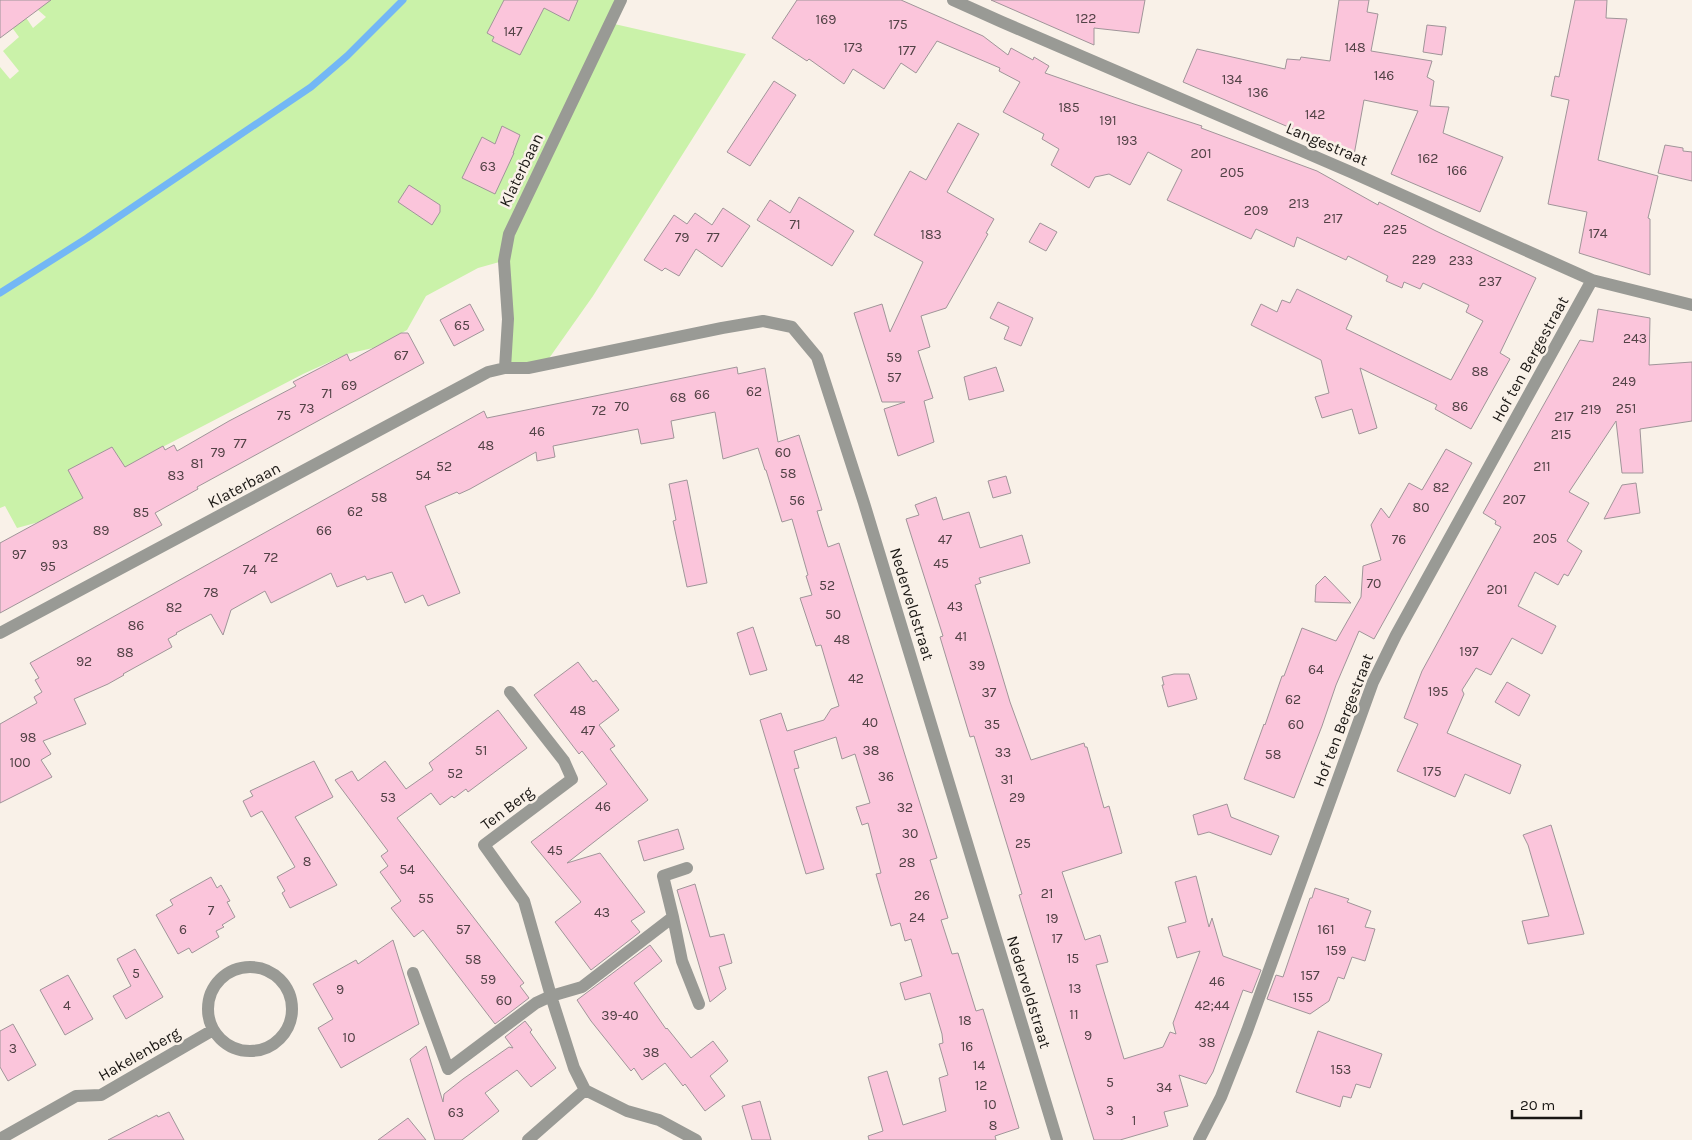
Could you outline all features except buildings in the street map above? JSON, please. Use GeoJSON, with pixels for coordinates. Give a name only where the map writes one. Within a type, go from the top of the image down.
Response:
{"type":"FeatureCollection","features":[{"type":"Feature","properties":{"kind":"street","name":"Klaterbaan"},"geometry":{"type":"LineString","coordinates":[[505,368],[508,319],[504,261],[509,234],[621,0]]}},
{"type":"Feature","properties":{"kind":"street","name":"Langestraat"},"geometry":{"type":"LineString","coordinates":[[953,0],[1353,173],[1592,280],[1692,305]]}},
{"type":"Feature","properties":{"kind":"street","name":"Hof ten Bergestraat"},"geometry":{"type":"LineString","coordinates":[[1199,1140],[1221,1097],[1247,1031],[1373,682],[1396,635],[1592,280]]}},
{"type":"Feature","properties":{"kind":"street","name":"Nederveldstraat"},"geometry":{"type":"LineString","coordinates":[[545,364],[763,321],[792,327],[817,357],[867,513],[1057,1140]]}},
{"type":"Feature","properties":{"kind":"street","name":"Klaterbaan"},"geometry":{"type":"LineString","coordinates":[[0,633],[488,372],[505,368],[528,368],[545,364]]}},
{"type":"Feature","properties":{"kind":"street","name":"Ten Berg"},"geometry":{"type":"LineString","coordinates":[[510,692],[564,761],[572,779],[484,846],[524,901],[574,1068],[585,1090]]}},
{"type":"Feature","properties":{"kind":"street"},"geometry":{"type":"LineString","coordinates":[[687,868],[663,876],[682,960],[699,1004]]}},
{"type":"Feature","properties":{"kind":"street"},"geometry":{"type":"LineString","coordinates":[[413,973],[448,1069],[536,1003],[551,996],[582,987],[673,917]]}},
{"type":"Feature","properties":{"kind":"street"},"geometry":{"type":"LineString","coordinates":[[248,967],[263,969],[275,975],[285,986],[290,998],[292,1012],[290,1020],[279,1040],[267,1048],[253,1051],[238,1050],[218,1037],[213,1030],[208,1016],[208,1001],[217,982],[228,973],[248,967]]}},
{"type":"Feature","properties":{"kind":"street","name":"Hakelenberg"},"geometry":{"type":"LineString","coordinates":[[0,1139],[76,1096],[101,1095],[213,1030]]}},
{"type":"Feature","properties":{"kind":"street"},"geometry":{"type":"LineString","coordinates":[[528,1140],[585,1090],[627,1111],[659,1120],[696,1140]]}},
{"type":"Feature","properties":{"kind":"green space"},"geometry":{"type":"Polygon","coordinates":[[[46,0],[621,0],[610,23],[746,54],[593,296],[545,364],[505,368],[503,261],[478,268],[426,296],[407,330],[377,347],[347,354],[303,374],[151,453],[113,483],[39,522],[17,528],[5,506],[0,508],[0,67],[10,79],[19,71],[3,51],[19,37],[5,18],[19,7],[33,28],[46,17],[38,10],[46,0]]]}},
{"type":"Feature","properties":{"kind":"waterway"},"geometry":{"type":"LineString","coordinates":[[0,293],[87,238],[311,87],[347,56],[403,0]]}}]}
